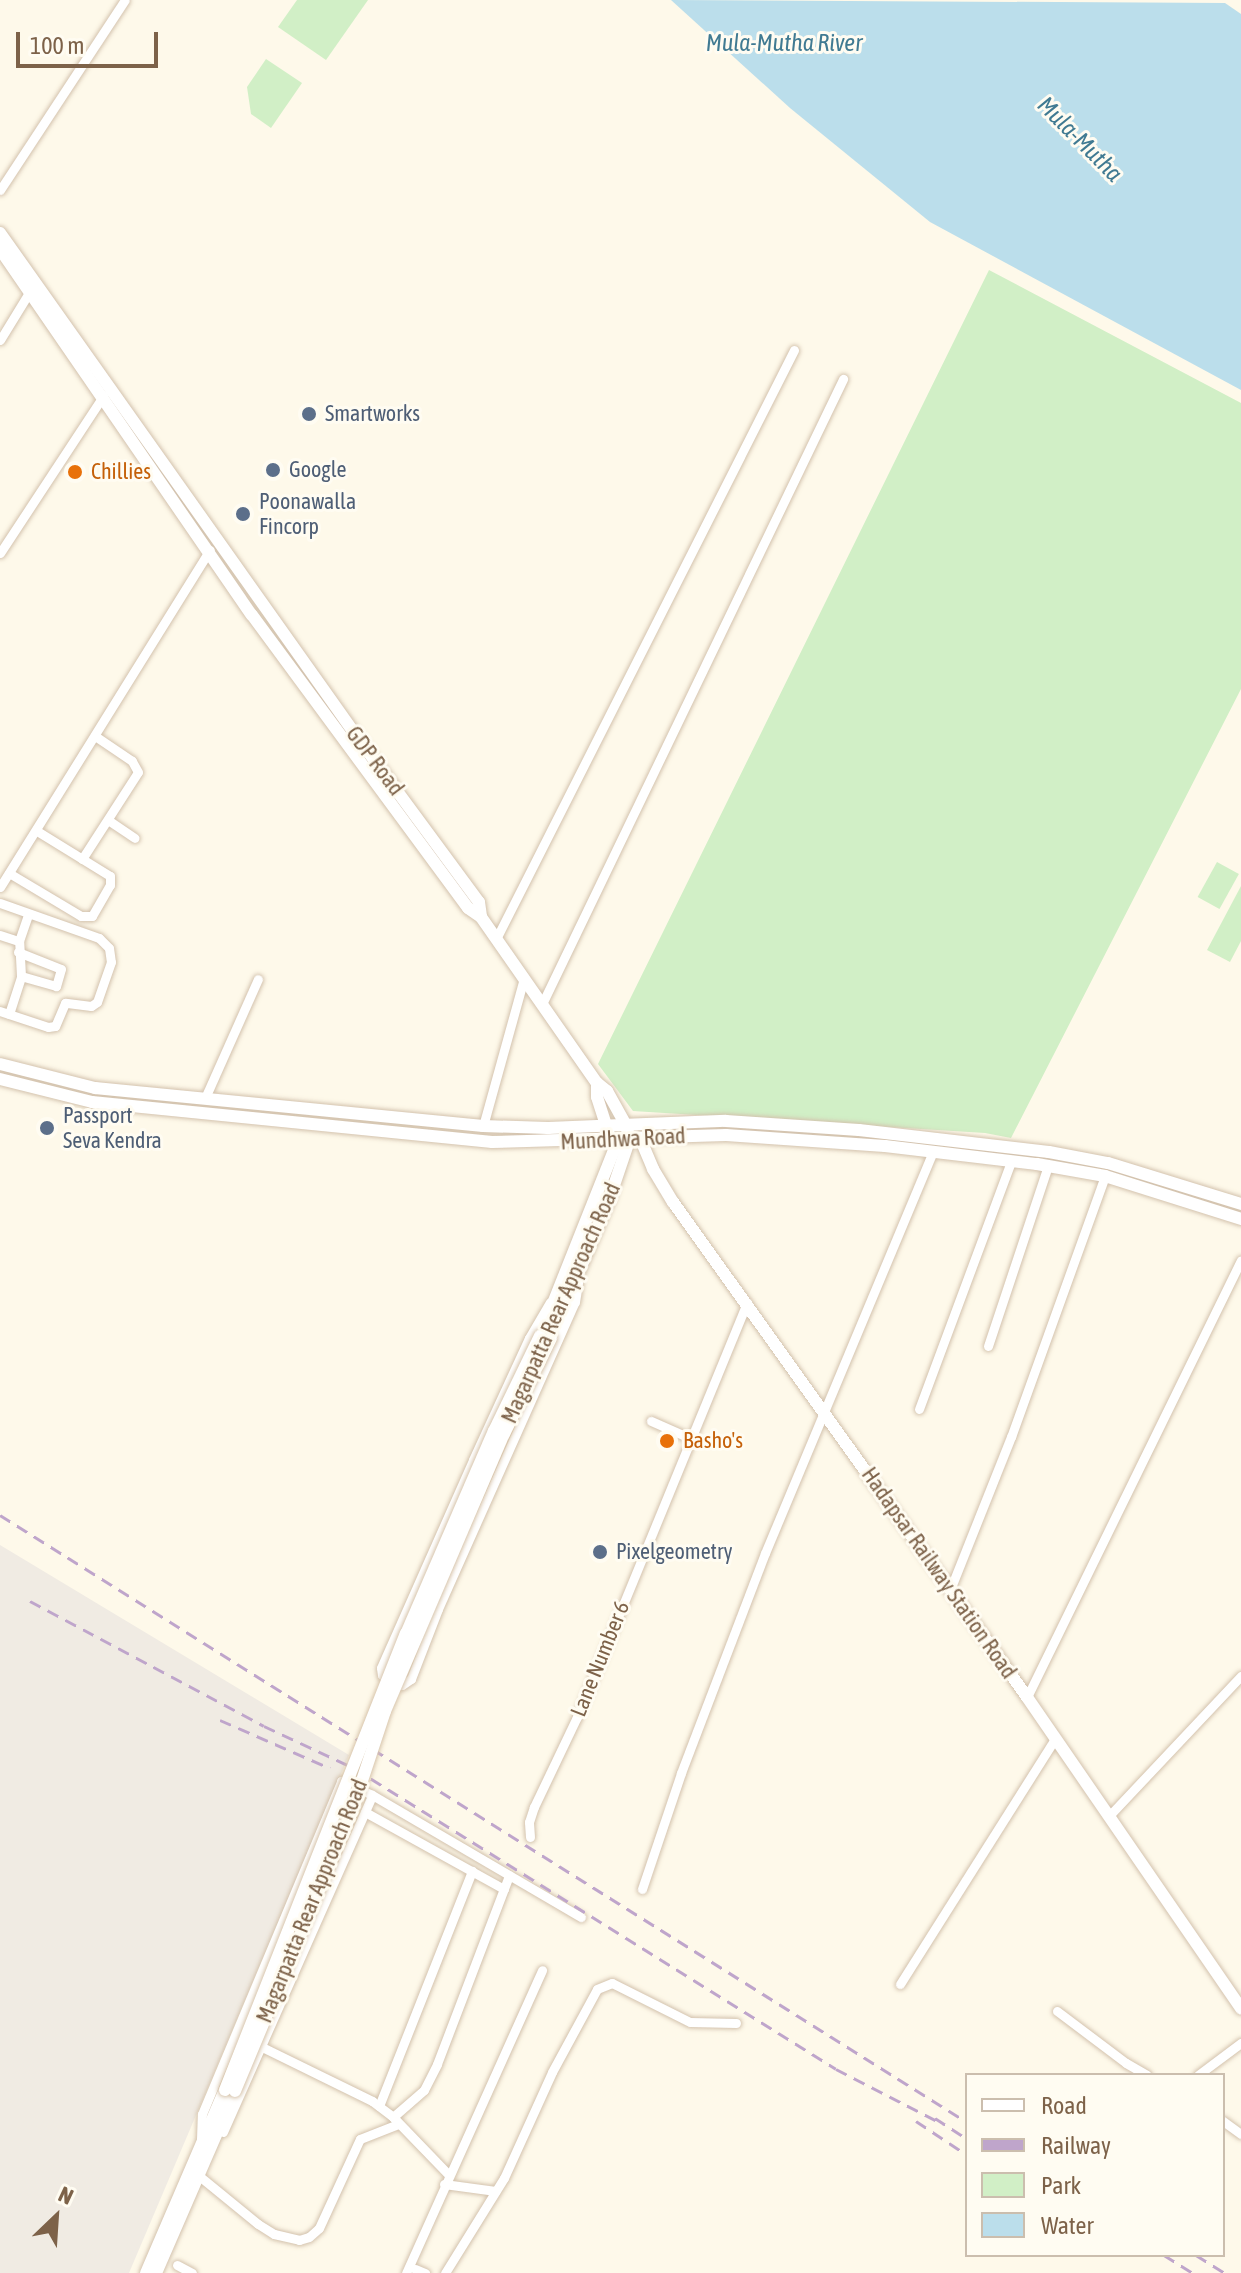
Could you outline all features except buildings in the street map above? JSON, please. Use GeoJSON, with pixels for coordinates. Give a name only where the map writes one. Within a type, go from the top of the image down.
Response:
{"type":"FeatureCollection","features":[{"type":"Feature","properties":{"kind":"main road","name":"GDP Road"},"geometry":{"type":"LineString","coordinates":[[0,233],[214,546],[479,902],[481,917],[597,1083]]}},
{"type":"Feature","properties":{"kind":"main road"},"geometry":{"type":"LineString","coordinates":[[0,249],[214,546]]}},
{"type":"Feature","properties":{"kind":"main road","name":"Mundhwa Road"},"geometry":{"type":"LineString","coordinates":[[0,1064],[95,1088],[483,1126],[548,1128],[726,1121],[789,1124],[1039,1150],[1122,1166],[1241,1204]]}},
{"type":"Feature","properties":{"kind":"main road","name":"Mundhwa Road"},"geometry":{"type":"LineString","coordinates":[[0,1079],[92,1102],[492,1142],[726,1135],[933,1152],[1105,1176],[1241,1219]]}},
{"type":"Feature","properties":{"kind":"main road"},"geometry":{"type":"LineString","coordinates":[[597,1083],[607,1091],[635,1138]]}},
{"type":"Feature","properties":{"kind":"main road","name":"Magarpatta Rear Approach Road"},"geometry":{"type":"LineString","coordinates":[[546,1337],[558,1292],[611,1163],[612,1139],[597,1097],[597,1083]]}},
{"type":"Feature","properties":{"kind":"main road"},"geometry":{"type":"LineString","coordinates":[[92,1102],[95,1088]]}},
{"type":"Feature","properties":{"kind":"main road"},"geometry":{"type":"LineString","coordinates":[[393,1132],[394,1118]]}},
{"type":"Feature","properties":{"kind":"main road","name":"Magarpatta Rear Approach Road"},"geometry":{"type":"LineString","coordinates":[[146,2273],[230,2091],[406,1634],[494,1431],[579,1271],[635,1138]]}},
{"type":"Feature","properties":{"kind":"main road","name":"Hadapsar Railway Station Road"},"geometry":{"type":"LineString","coordinates":[[635,1138],[673,1202],[1027,1697],[1241,2008]]}},
{"type":"Feature","properties":{"kind":"main road"},"geometry":{"type":"LineString","coordinates":[[1039,1150],[1042,1165]]}},
{"type":"Feature","properties":{"kind":"main road","name":"Magarpatta Rear Approach Road"},"geometry":{"type":"LineString","coordinates":[[156,2273],[198,2175],[205,2145]]}},
{"type":"Feature","properties":{"kind":"street"},"geometry":{"type":"LineString","coordinates":[[0,190],[125,0]]}},
{"type":"Feature","properties":{"kind":"street"},"geometry":{"type":"LineString","coordinates":[[0,340],[30,291]]}},
{"type":"Feature","properties":{"kind":"street"},"geometry":{"type":"LineString","coordinates":[[496,939],[794,350]]}},
{"type":"Feature","properties":{"kind":"street"},"geometry":{"type":"LineString","coordinates":[[542,1004],[843,379]]}},
{"type":"Feature","properties":{"kind":"street"},"geometry":{"type":"LineString","coordinates":[[0,553],[103,396]]}},
{"type":"Feature","properties":{"kind":"street"},"geometry":{"type":"LineString","coordinates":[[0,887],[214,546]]}},
{"type":"Feature","properties":{"kind":"street"},"geometry":{"type":"LineString","coordinates":[[82,859],[136,777],[137,767],[95,736]]}},
{"type":"Feature","properties":{"kind":"street"},"geometry":{"type":"LineString","coordinates":[[108,820],[135,838]]}},
{"type":"Feature","properties":{"kind":"street"},"geometry":{"type":"LineString","coordinates":[[9,873],[86,917],[92,916],[112,880],[37,831]]}},
{"type":"Feature","properties":{"kind":"street"},"geometry":{"type":"LineString","coordinates":[[0,903],[99,938],[109,948],[111,962],[97,1002],[91,1006],[65,1003],[55,1026],[48,1027],[5,1013],[21,976],[19,941],[28,915]]}},
{"type":"Feature","properties":{"kind":"street"},"geometry":{"type":"LineString","coordinates":[[0,935],[19,941]]}},
{"type":"Feature","properties":{"kind":"street"},"geometry":{"type":"LineString","coordinates":[[18,952],[61,969],[56,986],[21,976]]}},
{"type":"Feature","properties":{"kind":"street"},"geometry":{"type":"LineString","coordinates":[[483,1126],[524,978]]}},
{"type":"Feature","properties":{"kind":"street"},"geometry":{"type":"LineString","coordinates":[[205,1098],[258,979]]}},
{"type":"Feature","properties":{"kind":"street"},"geometry":{"type":"LineString","coordinates":[[642,1889],[681,1773],[765,1553],[933,1152]]}},
{"type":"Feature","properties":{"kind":"street"},"geometry":{"type":"LineString","coordinates":[[919,1409],[1011,1161]]}},
{"type":"Feature","properties":{"kind":"street"},"geometry":{"type":"LineString","coordinates":[[988,1346],[1042,1165]]}},
{"type":"Feature","properties":{"kind":"street"},"geometry":{"type":"LineString","coordinates":[[950,1590],[1011,1437],[1105,1176]]}},
{"type":"Feature","properties":{"kind":"street"},"geometry":{"type":"LineString","coordinates":[[1027,1697],[1241,1261]]}},
{"type":"Feature","properties":{"kind":"street"},"geometry":{"type":"LineString","coordinates":[[558,1292],[529,1338],[381,1668],[382,1675],[402,1685],[411,1679],[438,1609],[575,1302],[579,1271]]}},
{"type":"Feature","properties":{"kind":"street","name":"Lane Number 6"},"geometry":{"type":"LineString","coordinates":[[530,1837],[529,1822],[534,1807],[577,1717],[747,1303]]}},
{"type":"Feature","properties":{"kind":"street"},"geometry":{"type":"LineString","coordinates":[[651,1421],[690,1438]]}},
{"type":"Feature","properties":{"kind":"street"},"geometry":{"type":"LineString","coordinates":[[1108,1817],[1241,1676]]}},
{"type":"Feature","properties":{"kind":"street"},"geometry":{"type":"LineString","coordinates":[[900,1984],[1054,1740]]}},
{"type":"Feature","properties":{"kind":"street"},"geometry":{"type":"LineString","coordinates":[[205,2145],[202,2114],[339,1784],[344,1781],[372,1795],[581,1917]]}},
{"type":"Feature","properties":{"kind":"street"},"geometry":{"type":"LineString","coordinates":[[205,2145],[231,2117],[372,1795]]}},
{"type":"Feature","properties":{"kind":"street"},"geometry":{"type":"LineString","coordinates":[[365,1812],[504,1889]]}},
{"type":"Feature","properties":{"kind":"street"},"geometry":{"type":"LineString","coordinates":[[379,2106],[472,1871]]}},
{"type":"Feature","properties":{"kind":"street"},"geometry":{"type":"LineString","coordinates":[[198,2175],[274,2234],[299,2240],[309,2237],[319,2228],[360,2139],[396,2120],[416,2099],[430,2077],[509,1875]]}},
{"type":"Feature","properties":{"kind":"street"},"geometry":{"type":"LineString","coordinates":[[425,2273],[410,2271],[448,2174],[542,1970]]}},
{"type":"Feature","properties":{"kind":"street"},"geometry":{"type":"LineString","coordinates":[[445,2273],[496,2191],[552,2072],[597,1989],[604,1984],[619,1985],[679,2019],[736,2023]]}},
{"type":"Feature","properties":{"kind":"street"},"geometry":{"type":"LineString","coordinates":[[1057,2011],[1144,2073]]}},
{"type":"Feature","properties":{"kind":"street"},"geometry":{"type":"LineString","coordinates":[[1201,2073],[1241,2043]]}},
{"type":"Feature","properties":{"kind":"street"},"geometry":{"type":"LineString","coordinates":[[262,2047],[361,2093],[396,2120],[448,2174]]}},
{"type":"Feature","properties":{"kind":"street"},"geometry":{"type":"LineString","coordinates":[[444,2184],[496,2191]]}},
{"type":"Feature","properties":{"kind":"street"},"geometry":{"type":"LineString","coordinates":[[177,2265],[192,2273]]}},
{"type":"Feature","properties":{"kind":"shaded area"},"geometry":{"type":"Polygon","coordinates":[[[0,1545],[349,1755],[129,2273],[0,2273],[0,1545]]]}},
{"type":"Feature","properties":{"kind":"green space"},"geometry":{"type":"Polygon","coordinates":[[[297,0],[368,0],[326,60],[278,27],[297,0]]]}},
{"type":"Feature","properties":{"kind":"green space"},"geometry":{"type":"Polygon","coordinates":[[[266,59],[302,83],[271,128],[251,114],[247,87],[266,59]]]}},
{"type":"Feature","properties":{"kind":"green space"},"geometry":{"type":"Polygon","coordinates":[[[989,270],[1241,403],[1241,689],[1011,1138],[985,1133],[633,1111],[598,1064],[989,270]]]}},
{"type":"Feature","properties":{"kind":"green space"},"geometry":{"type":"Polygon","coordinates":[[[1217,862],[1239,874],[1219,909],[1198,897],[1217,862]]]}},
{"type":"Feature","properties":{"kind":"green space"},"geometry":{"type":"Polygon","coordinates":[[[1241,886],[1241,941],[1230,962],[1207,950],[1241,886]]]}},
{"type":"Feature","properties":{"kind":"water"},"geometry":{"type":"Polygon","coordinates":[[[671,0],[1225,3],[1241,14],[1241,390],[930,222],[790,108],[671,0]]]}},
{"type":"Feature","properties":{"kind":"railway"},"geometry":{"type":"LineString","coordinates":[[0,1515],[965,2121]]}},
{"type":"Feature","properties":{"kind":"railway"},"geometry":{"type":"LineString","coordinates":[[30,1601],[264,1726],[354,1768],[836,2069],[943,2124]]}},
{"type":"Feature","properties":{"kind":"railway"},"geometry":{"type":"LineString","coordinates":[[220,1720],[330,1768]]}},
{"type":"Feature","properties":{"kind":"railway"},"geometry":{"type":"LineString","coordinates":[[935,2118],[965,2138]]}},
{"type":"Feature","properties":{"kind":"railway"},"geometry":{"type":"LineString","coordinates":[[916,2121],[965,2154]]}},
{"type":"Feature","properties":{"kind":"railway"},"geometry":{"type":"LineString","coordinates":[[1167,2257],[1193,2273]]}},
{"type":"Feature","properties":{"kind":"railway"},"geometry":{"type":"LineString","coordinates":[[1199,2257],[1225,2273]]}},
{"type":"Feature","properties":{"kind":"place","name":"Smartworks"},"geometry":{"type":"Point","coordinates":[309,414]}},
{"type":"Feature","properties":{"kind":"place","name":"Google"},"geometry":{"type":"Point","coordinates":[273,470]}},
{"type":"Feature","properties":{"kind":"place","name":"Chillies"},"geometry":{"type":"Point","coordinates":[75,472]}},
{"type":"Feature","properties":{"kind":"place","name":"Poonawalla Fincorp"},"geometry":{"type":"Point","coordinates":[243,514]}},
{"type":"Feature","properties":{"kind":"place","name":"Passport Seva Kendra"},"geometry":{"type":"Point","coordinates":[47,1128]}},
{"type":"Feature","properties":{"kind":"place","name":"Basho's"},"geometry":{"type":"Point","coordinates":[667,1441]}},
{"type":"Feature","properties":{"kind":"place","name":"Pixelgeometry"},"geometry":{"type":"Point","coordinates":[600,1552]}},
{"type":"Feature","properties":{"kind":"water label","name":"Mula-Mutha River"},"geometry":{"type":"Point","coordinates":[784,43]}},
{"type":"Feature","properties":{"kind":"water label","name":"Mula-Mutha"},"geometry":{"type":"Point","coordinates":[1080,139]}}]}
